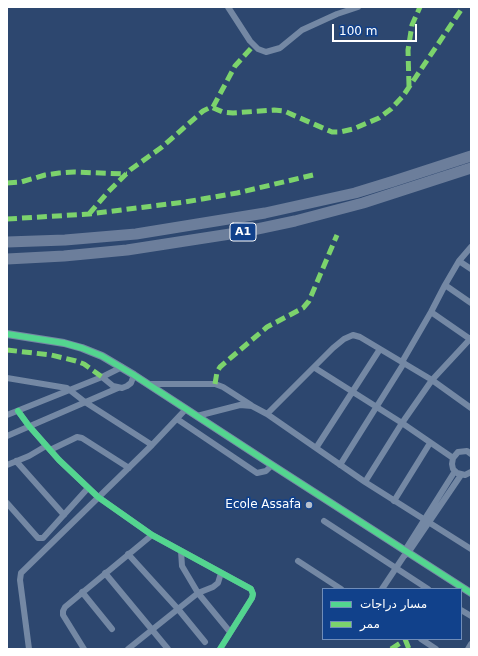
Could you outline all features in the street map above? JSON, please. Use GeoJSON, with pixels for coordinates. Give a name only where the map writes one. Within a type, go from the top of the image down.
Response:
{"type":"FeatureCollection","features":[{"type":"Feature","properties":{"kind":"highway"},"geometry":{"type":"LineString","coordinates":[[428,170],[432,164],[438,160],[471,148]]}},
{"type":"Feature","properties":{"kind":"highway","name":"A1"},"geometry":{"type":"LineString","coordinates":[[7,242],[65,240],[136,234],[250,216],[355,193],[471,156]]}},
{"type":"Feature","properties":{"kind":"highway","name":"A1"},"geometry":{"type":"LineString","coordinates":[[7,259],[64,256],[127,250],[243,232],[295,221],[363,203],[471,168]]}},
{"type":"Feature","properties":{"kind":"street"},"geometry":{"type":"LineString","coordinates":[[228,7],[250,41],[258,49],[266,52],[280,48],[302,30],[337,14],[358,7]]}},
{"type":"Feature","properties":{"kind":"street"},"geometry":{"type":"LineString","coordinates":[[340,465],[377,408],[459,261],[471,247]]}},
{"type":"Feature","properties":{"kind":"street"},"geometry":{"type":"LineString","coordinates":[[459,261],[471,269]]}},
{"type":"Feature","properties":{"kind":"street"},"geometry":{"type":"LineString","coordinates":[[445,285],[471,303]]}},
{"type":"Feature","properties":{"kind":"street"},"geometry":{"type":"LineString","coordinates":[[365,482],[402,423],[432,380],[471,338],[431,312]]}},
{"type":"Feature","properties":{"kind":"street"},"geometry":{"type":"LineString","coordinates":[[7,334],[53,341],[82,348],[102,356],[122,367],[406,553],[471,593]]}},
{"type":"Feature","properties":{"kind":"street"},"geometry":{"type":"LineString","coordinates":[[267,414],[333,348],[348,336],[353,335],[360,337],[432,380],[471,408]]}},
{"type":"Feature","properties":{"kind":"street"},"geometry":{"type":"LineString","coordinates":[[316,448],[380,349]]}},
{"type":"Feature","properties":{"kind":"street"},"geometry":{"type":"LineString","coordinates":[[7,415],[102,377],[122,367]]}},
{"type":"Feature","properties":{"kind":"street"},"geometry":{"type":"LineString","coordinates":[[314,368],[402,423],[453,458]]}},
{"type":"Feature","properties":{"kind":"street"},"geometry":{"type":"LineString","coordinates":[[7,436],[118,388],[127,386],[131,383],[134,375]]}},
{"type":"Feature","properties":{"kind":"street"},"geometry":{"type":"LineString","coordinates":[[102,377],[118,388]]}},
{"type":"Feature","properties":{"kind":"street"},"geometry":{"type":"LineString","coordinates":[[7,378],[63,386],[152,445]]}},
{"type":"Feature","properties":{"kind":"street"},"geometry":{"type":"LineString","coordinates":[[148,384],[215,384],[223,387],[267,414],[394,501],[470,547]]}},
{"type":"Feature","properties":{"kind":"street"},"geometry":{"type":"LineString","coordinates":[[198,416],[240,405],[252,406]]}},
{"type":"Feature","properties":{"kind":"street"},"geometry":{"type":"LineString","coordinates":[[29,649],[20,580],[21,573],[129,468],[186,409]]}},
{"type":"Feature","properties":{"kind":"street"},"geometry":{"type":"LineString","coordinates":[[18,411],[48,448],[98,497],[152,535],[249,587],[253,594],[252,598],[220,649]]}},
{"type":"Feature","properties":{"kind":"street"},"geometry":{"type":"LineString","coordinates":[[177,419],[257,473],[266,471],[272,465]]}},
{"type":"Feature","properties":{"kind":"street"},"geometry":{"type":"LineString","coordinates":[[7,465],[73,438],[82,438],[129,468]]}},
{"type":"Feature","properties":{"kind":"street"},"geometry":{"type":"LineString","coordinates":[[394,501],[430,443]]}},
{"type":"Feature","properties":{"kind":"street"},"geometry":{"type":"LineString","coordinates":[[471,454],[462,451],[458,452],[453,458],[452,464],[458,473],[465,475],[471,472]]}},
{"type":"Feature","properties":{"kind":"street"},"geometry":{"type":"LineString","coordinates":[[16,461],[64,515]]}},
{"type":"Feature","properties":{"kind":"street"},"geometry":{"type":"LineString","coordinates":[[383,588],[458,473]]}},
{"type":"Feature","properties":{"kind":"street"},"geometry":{"type":"LineString","coordinates":[[7,503],[38,538],[43,538],[88,488]]}},
{"type":"Feature","properties":{"kind":"street"},"geometry":{"type":"LineString","coordinates":[[324,521],[426,588]]}},
{"type":"Feature","properties":{"kind":"street"},"geometry":{"type":"LineString","coordinates":[[84,649],[63,615],[63,610],[82,592],[152,535]]}},
{"type":"Feature","properties":{"kind":"street"},"geometry":{"type":"LineString","coordinates":[[181,551],[181,563],[198,594],[230,632]]}},
{"type":"Feature","properties":{"kind":"street"},"geometry":{"type":"LineString","coordinates":[[128,554],[178,609],[205,642]]}},
{"type":"Feature","properties":{"kind":"street"},"geometry":{"type":"LineString","coordinates":[[298,561],[339,588]]}},
{"type":"Feature","properties":{"kind":"street"},"geometry":{"type":"LineString","coordinates":[[105,573],[168,649]]}},
{"type":"Feature","properties":{"kind":"street"},"geometry":{"type":"LineString","coordinates":[[128,649],[198,594],[214,588],[221,573]]}},
{"type":"Feature","properties":{"kind":"street"},"geometry":{"type":"LineString","coordinates":[[82,592],[112,629]]}},
{"type":"Feature","properties":{"kind":"street"},"geometry":{"type":"LineString","coordinates":[[462,611],[471,616]]}},
{"type":"Feature","properties":{"kind":"street"},"geometry":{"type":"LineString","coordinates":[[422,640],[436,649]]}},
{"type":"Feature","properties":{"kind":"street"},"geometry":{"type":"LineString","coordinates":[[468,649],[471,644]]}},
{"type":"Feature","properties":{"kind":"marked path"},"geometry":{"type":"LineString","coordinates":[[409,86],[408,50],[412,25],[420,7]]}},
{"type":"Feature","properties":{"kind":"marked path"},"geometry":{"type":"LineString","coordinates":[[89,214],[130,170],[162,147],[203,111],[211,107],[223,112],[233,113],[274,110],[284,111],[332,132],[353,129],[379,118],[391,109],[403,96],[463,7]]}},
{"type":"Feature","properties":{"kind":"marked path"},"geometry":{"type":"LineString","coordinates":[[213,107],[235,66],[254,45]]}},
{"type":"Feature","properties":{"kind":"marked path"},"geometry":{"type":"LineString","coordinates":[[7,183],[21,182],[45,175],[59,173],[74,172],[127,174]]}},
{"type":"Feature","properties":{"kind":"marked path"},"geometry":{"type":"LineString","coordinates":[[7,219],[89,214],[185,202],[237,193],[313,175]]}},
{"type":"Feature","properties":{"kind":"marked path"},"geometry":{"type":"LineString","coordinates":[[215,384],[217,372],[220,367],[267,327],[303,308],[309,301],[337,235]]}},
{"type":"Feature","properties":{"kind":"marked path"},"geometry":{"type":"LineString","coordinates":[[7,350],[51,355],[76,361],[84,364],[102,377]]}},
{"type":"Feature","properties":{"kind":"marked path"},"geometry":{"type":"LineString","coordinates":[[405,640],[409,649]]}},
{"type":"Feature","properties":{"kind":"marked path"},"geometry":{"type":"LineString","coordinates":[[391,649],[405,640]]}},
{"type":"Feature","properties":{"kind":"cycle path"},"geometry":{"type":"LineString","coordinates":[[7,334],[64,343],[102,356],[134,375],[471,593]]}},
{"type":"Feature","properties":{"kind":"cycle path"},"geometry":{"type":"LineString","coordinates":[[18,411],[59,460],[98,497],[152,535],[251,589],[253,594],[252,598],[220,649]]}},
{"type":"Feature","properties":{"kind":"place","name":"Ecole Assafa"},"geometry":{"type":"Point","coordinates":[309,505]}}]}
